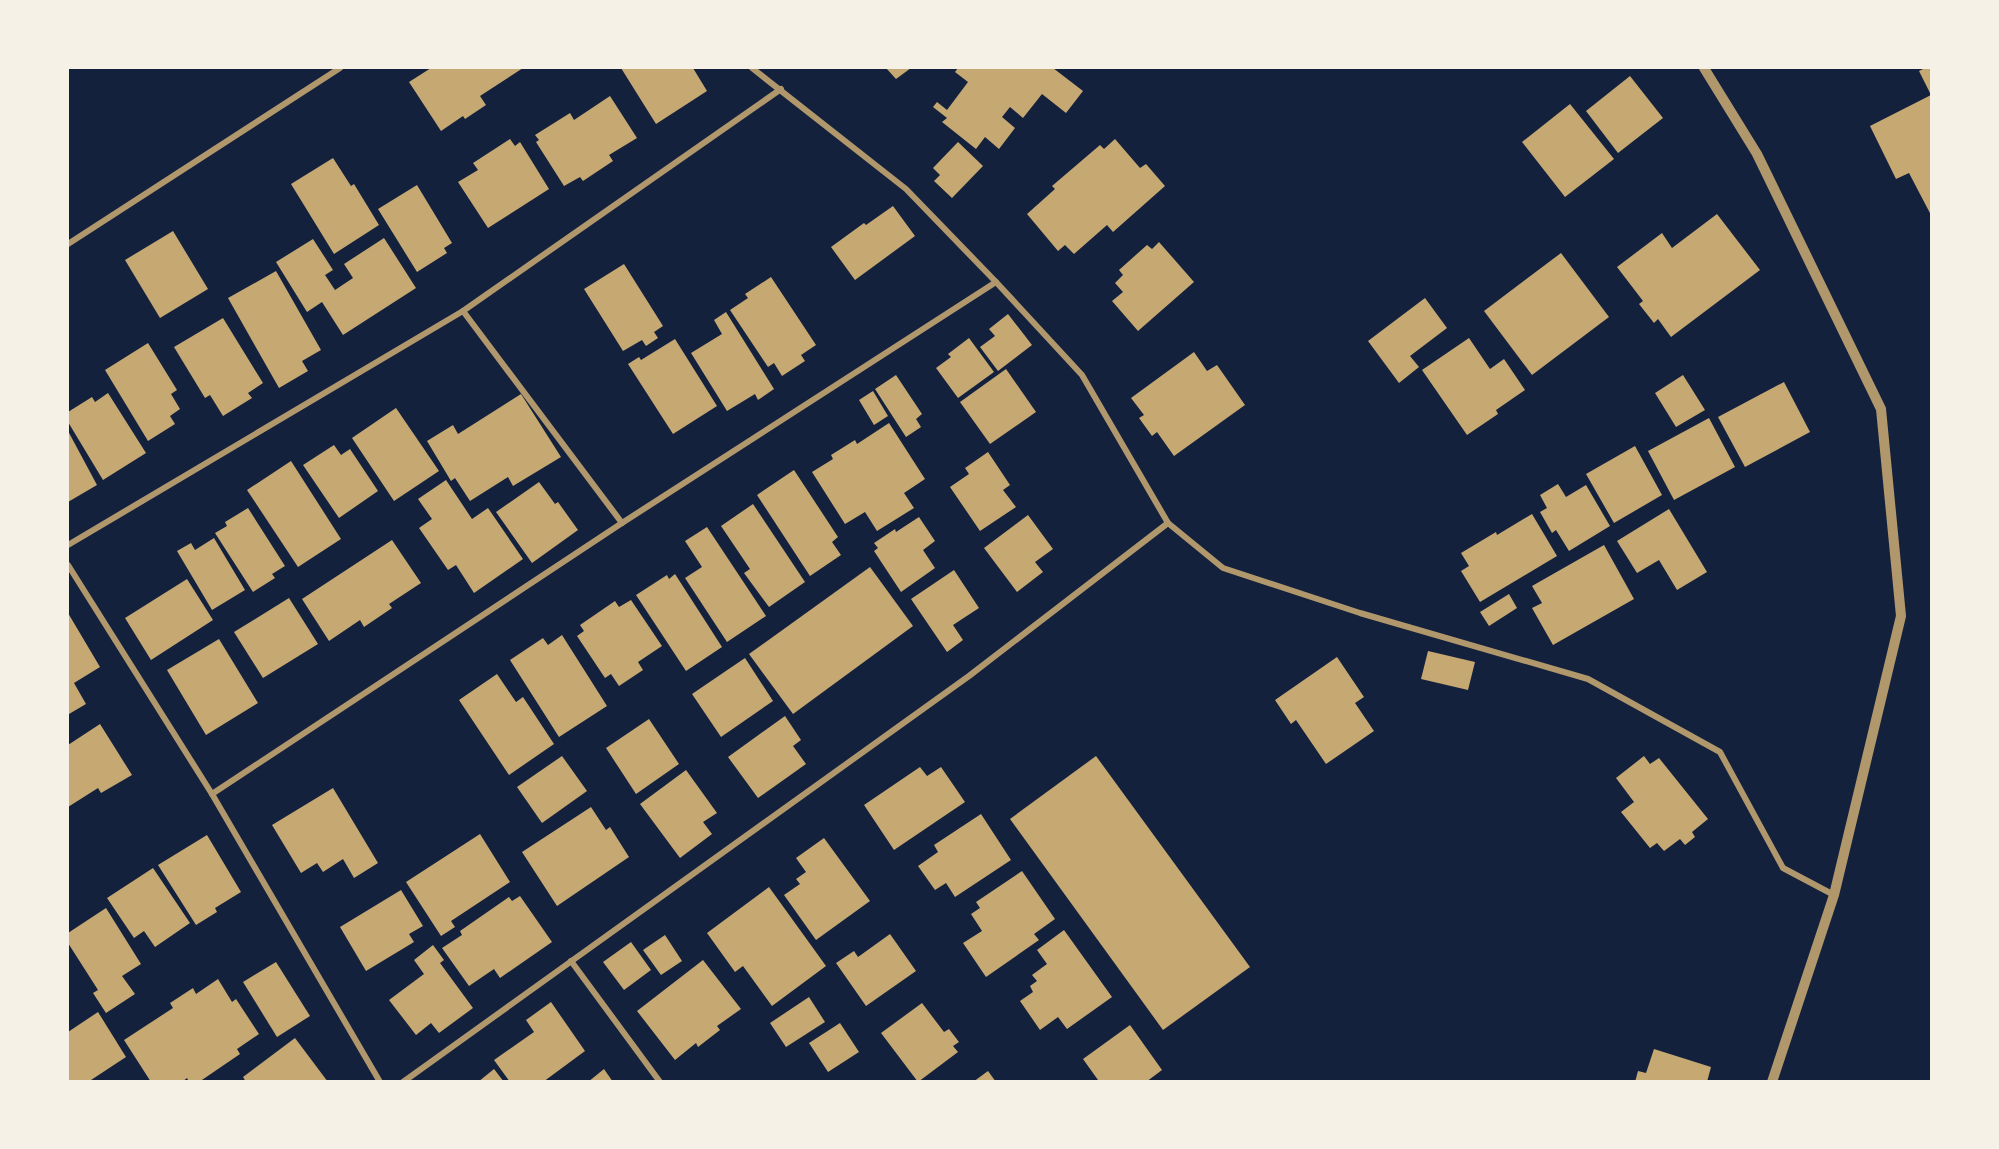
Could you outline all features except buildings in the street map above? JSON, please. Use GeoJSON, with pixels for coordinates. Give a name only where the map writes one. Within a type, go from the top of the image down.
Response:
{"type":"FeatureCollection","features":[{"type":"Feature","properties":{"kind":"street"},"geometry":{"type":"LineString","coordinates":[[68,244],[340,68]]}},
{"type":"Feature","properties":{"kind":"street"},"geometry":{"type":"LineString","coordinates":[[753,68],[906,189],[996,282],[1082,375],[1168,523],[1223,568],[1360,613],[1588,679],[1720,752],[1783,868],[1834,895]]}},
{"type":"Feature","properties":{"kind":"street"},"geometry":{"type":"LineString","coordinates":[[1704,68],[1757,154],[1881,409],[1901,616],[1834,895],[1772,1082]]}},
{"type":"Feature","properties":{"kind":"street"},"geometry":{"type":"LineString","coordinates":[[68,545],[463,311],[782,89]]}},
{"type":"Feature","properties":{"kind":"street"},"geometry":{"type":"LineString","coordinates":[[212,794],[622,524],[996,282]]}},
{"type":"Feature","properties":{"kind":"street"},"geometry":{"type":"LineString","coordinates":[[463,311],[622,524]]}},
{"type":"Feature","properties":{"kind":"street"},"geometry":{"type":"LineString","coordinates":[[403,1082],[969,676],[1168,523]]}},
{"type":"Feature","properties":{"kind":"street"},"geometry":{"type":"LineString","coordinates":[[68,566],[212,794],[380,1082]]}},
{"type":"Feature","properties":{"kind":"street"},"geometry":{"type":"LineString","coordinates":[[571,962],[660,1082]]}}]}
